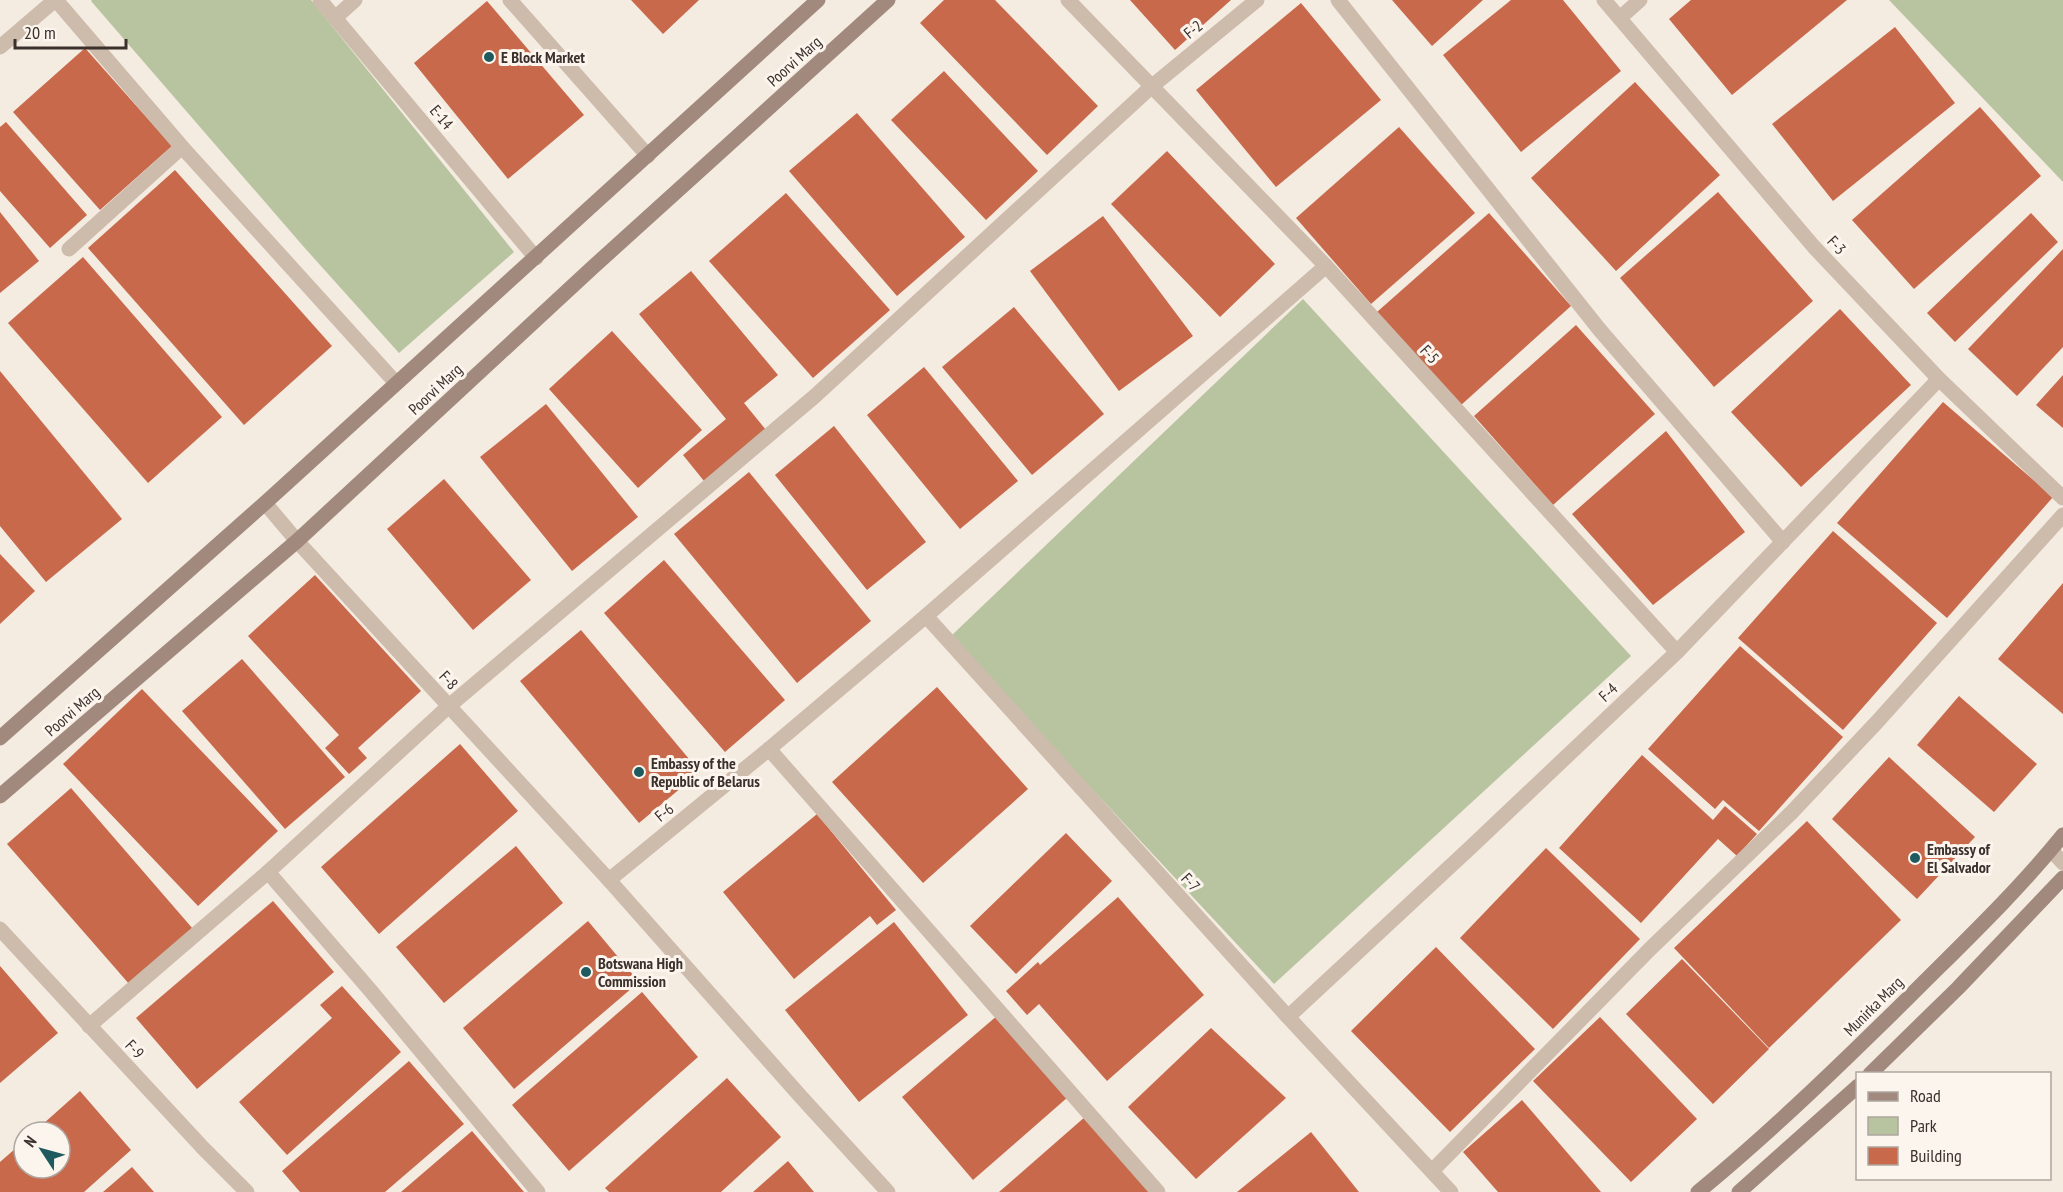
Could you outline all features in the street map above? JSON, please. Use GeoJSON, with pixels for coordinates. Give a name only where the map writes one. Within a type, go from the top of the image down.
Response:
{"type":"FeatureCollection","features":[{"type":"Feature","properties":{"kind":"main road","name":"Poorvi Marg"},"geometry":{"type":"LineString","coordinates":[[0,738],[265,504],[818,0]]}},
{"type":"Feature","properties":{"kind":"main road","name":"Poorvi Marg"},"geometry":{"type":"LineString","coordinates":[[0,796],[297,541],[583,276],[888,0]]}},
{"type":"Feature","properties":{"kind":"main road","name":"Munirka Marg"},"geometry":{"type":"LineString","coordinates":[[1698,1192],[1746,1153],[1983,924],[2063,835]]}},
{"type":"Feature","properties":{"kind":"main road"},"geometry":{"type":"LineString","coordinates":[[1872,1072],[2063,878]]}},
{"type":"Feature","properties":{"kind":"main road"},"geometry":{"type":"LineString","coordinates":[[1739,1192],[1856,1087]]}},
{"type":"Feature","properties":{"kind":"street"},"geometry":{"type":"LineString","coordinates":[[0,47],[56,0],[182,147],[396,383]]}},
{"type":"Feature","properties":{"kind":"street","name":"E-14"},"geometry":{"type":"LineString","coordinates":[[320,0],[536,258]]}},
{"type":"Feature","properties":{"kind":"street"},"geometry":{"type":"LineString","coordinates":[[335,18],[355,0]]}},
{"type":"Feature","properties":{"kind":"street"},"geometry":{"type":"LineString","coordinates":[[510,0],[648,156]]}},
{"type":"Feature","properties":{"kind":"street","name":"F-5"},"geometry":{"type":"LineString","coordinates":[[1068,0],[1326,266],[1677,652]]}},
{"type":"Feature","properties":{"kind":"street","name":"F-2"},"geometry":{"type":"LineString","coordinates":[[89,1026],[268,872],[449,706],[815,396],[1151,87],[1257,0]]}},
{"type":"Feature","properties":{"kind":"street"},"geometry":{"type":"LineString","coordinates":[[1338,0],[1599,329],[1783,543]]}},
{"type":"Feature","properties":{"kind":"street","name":"F-3"},"geometry":{"type":"LineString","coordinates":[[1604,0],[1814,247],[1939,379],[2063,498]]}},
{"type":"Feature","properties":{"kind":"street"},"geometry":{"type":"LineString","coordinates":[[1620,17],[1640,0]]}},
{"type":"Feature","properties":{"kind":"street"},"geometry":{"type":"LineString","coordinates":[[69,249],[182,147]]}},
{"type":"Feature","properties":{"kind":"street","name":"F-6"},"geometry":{"type":"LineString","coordinates":[[609,880],[769,749],[926,615],[1326,266]]}},
{"type":"Feature","properties":{"kind":"street","name":"F-4"},"geometry":{"type":"LineString","coordinates":[[1288,1017],[1677,652],[1939,379]]}},
{"type":"Feature","properties":{"kind":"street","name":"F-8"},"geometry":{"type":"LineString","coordinates":[[265,504],[609,880],[888,1192]]}},
{"type":"Feature","properties":{"kind":"street"},"geometry":{"type":"LineString","coordinates":[[1432,1171],[1650,949],[1800,804],[2063,515]]}},
{"type":"Feature","properties":{"kind":"street","name":"F-7"},"geometry":{"type":"LineString","coordinates":[[926,615],[1288,1017],[1451,1192]]}},
{"type":"Feature","properties":{"kind":"street"},"geometry":{"type":"LineString","coordinates":[[769,749],[1158,1192]]}},
{"type":"Feature","properties":{"kind":"street"},"geometry":{"type":"LineString","coordinates":[[2050,850],[2063,863]]}},
{"type":"Feature","properties":{"kind":"street"},"geometry":{"type":"LineString","coordinates":[[268,872],[370,990],[538,1192]]}},
{"type":"Feature","properties":{"kind":"street","name":"F-9"},"geometry":{"type":"LineString","coordinates":[[0,929],[247,1192]]}},
{"type":"Feature","properties":{"kind":"green space"},"geometry":{"type":"Polygon","coordinates":[[[92,0],[311,0],[514,252],[399,353],[303,246],[92,0]]]}},
{"type":"Feature","properties":{"kind":"green space"},"geometry":{"type":"Polygon","coordinates":[[[1889,0],[2063,0],[2063,182],[1889,0]]]}},
{"type":"Feature","properties":{"kind":"green space"},"geometry":{"type":"Polygon","coordinates":[[[1303,299],[1631,656],[1274,984],[950,637],[1303,299]]]}},
{"type":"Feature","properties":{"kind":"building"},"geometry":{"type":"Polygon","coordinates":[[[631,0],[699,0],[663,34],[631,0]]]}},
{"type":"Feature","properties":{"kind":"building"},"geometry":{"type":"Polygon","coordinates":[[[944,0],[995,0],[1098,106],[1047,155],[920,23],[944,0]]]}},
{"type":"Feature","properties":{"kind":"building"},"geometry":{"type":"Polygon","coordinates":[[[1130,0],[1231,0],[1175,50],[1130,0]]]}},
{"type":"Feature","properties":{"kind":"building"},"geometry":{"type":"Polygon","coordinates":[[[1392,0],[1483,0],[1432,46],[1392,0]]]}},
{"type":"Feature","properties":{"kind":"building"},"geometry":{"type":"Polygon","coordinates":[[[1511,0],[1563,0],[1621,71],[1521,152],[1443,55],[1511,0]]]}},
{"type":"Feature","properties":{"kind":"building"},"geometry":{"type":"Polygon","coordinates":[[[1691,0],[1847,0],[1732,95],[1669,19],[1691,0]]]}},
{"type":"Feature","properties":{"kind":"building"},"geometry":{"type":"Polygon","coordinates":[[[487,1],[584,115],[508,179],[414,63],[487,1]]]}},
{"type":"Feature","properties":{"kind":"building"},"geometry":{"type":"Polygon","coordinates":[[[1301,3],[1381,100],[1276,187],[1196,90],[1301,3]]]}},
{"type":"Feature","properties":{"kind":"building"},"geometry":{"type":"Polygon","coordinates":[[[1895,27],[1955,103],[1833,201],[1772,124],[1895,27]]]}},
{"type":"Feature","properties":{"kind":"building"},"geometry":{"type":"Polygon","coordinates":[[[85,48],[172,146],[100,210],[13,112],[85,48]]]}},
{"type":"Feature","properties":{"kind":"building"},"geometry":{"type":"Polygon","coordinates":[[[944,71],[1038,171],[986,220],[891,120],[944,71]]]}},
{"type":"Feature","properties":{"kind":"building"},"geometry":{"type":"Polygon","coordinates":[[[1635,82],[1720,175],[1616,271],[1531,178],[1635,82]]]}},
{"type":"Feature","properties":{"kind":"building"},"geometry":{"type":"Polygon","coordinates":[[[1980,107],[2041,176],[1914,289],[1852,220],[1980,107]]]}},
{"type":"Feature","properties":{"kind":"building"},"geometry":{"type":"Polygon","coordinates":[[[857,113],[965,237],[897,296],[789,171],[857,113]]]}},
{"type":"Feature","properties":{"kind":"building"},"geometry":{"type":"Polygon","coordinates":[[[6,122],[87,215],[50,248],[0,191],[0,127],[6,122]]]}},
{"type":"Feature","properties":{"kind":"building"},"geometry":{"type":"Polygon","coordinates":[[[1399,127],[1475,213],[1371,304],[1296,218],[1399,127]]]}},
{"type":"Feature","properties":{"kind":"building"},"geometry":{"type":"Polygon","coordinates":[[[1167,151],[1275,264],[1220,317],[1111,204],[1167,151]]]}},
{"type":"Feature","properties":{"kind":"building"},"geometry":{"type":"Polygon","coordinates":[[[175,170],[332,346],[244,425],[88,248],[175,170]]]}},
{"type":"Feature","properties":{"kind":"building"},"geometry":{"type":"Polygon","coordinates":[[[1718,192],[1813,301],[1714,387],[1620,278],[1718,192]]]}},
{"type":"Feature","properties":{"kind":"building"},"geometry":{"type":"Polygon","coordinates":[[[786,193],[890,310],[813,378],[709,261],[786,193]]]}},
{"type":"Feature","properties":{"kind":"building"},"geometry":{"type":"Polygon","coordinates":[[[0,212],[39,261],[0,293],[0,212]]]}},
{"type":"Feature","properties":{"kind":"building"},"geometry":{"type":"Polygon","coordinates":[[[1489,213],[1571,306],[1460,406],[1377,312],[1489,213]]]}},
{"type":"Feature","properties":{"kind":"building"},"geometry":{"type":"Polygon","coordinates":[[[2031,213],[2058,242],[1955,342],[1927,313],[2031,213]]]}},
{"type":"Feature","properties":{"kind":"building"},"geometry":{"type":"Polygon","coordinates":[[[1103,216],[1193,336],[1119,391],[1030,271],[1103,216]]]}},
{"type":"Feature","properties":{"kind":"building"},"geometry":{"type":"Polygon","coordinates":[[[2063,249],[2063,347],[2017,396],[1968,349],[2063,249]]]}},
{"type":"Feature","properties":{"kind":"building"},"geometry":{"type":"Polygon","coordinates":[[[83,257],[222,417],[148,483],[8,323],[83,257]]]}},
{"type":"Feature","properties":{"kind":"building"},"geometry":{"type":"Polygon","coordinates":[[[691,271],[778,375],[744,403],[766,430],[704,481],[683,455],[726,419],[639,314],[691,271]]]}},
{"type":"Feature","properties":{"kind":"building"},"geometry":{"type":"Polygon","coordinates":[[[1014,307],[1104,414],[1032,475],[942,367],[1014,307]]]}},
{"type":"Feature","properties":{"kind":"building"},"geometry":{"type":"Polygon","coordinates":[[[1840,309],[1911,385],[1801,487],[1731,412],[1840,309]]]}},
{"type":"Feature","properties":{"kind":"building"},"geometry":{"type":"Polygon","coordinates":[[[1576,325],[1655,414],[1553,505],[1474,416],[1576,325]]]}},
{"type":"Feature","properties":{"kind":"building"},"geometry":{"type":"Polygon","coordinates":[[[612,331],[702,430],[638,488],[549,389],[612,331]]]}},
{"type":"Feature","properties":{"kind":"building"},"geometry":{"type":"Polygon","coordinates":[[[924,367],[1018,481],[960,529],[867,415],[924,367]]]}},
{"type":"Feature","properties":{"kind":"building"},"geometry":{"type":"Polygon","coordinates":[[[0,371],[122,519],[46,582],[0,526],[0,371]]]}},
{"type":"Feature","properties":{"kind":"building"},"geometry":{"type":"Polygon","coordinates":[[[2063,375],[2063,428],[2036,405],[2063,375]]]}},
{"type":"Feature","properties":{"kind":"building"},"geometry":{"type":"Polygon","coordinates":[[[1943,402],[2053,497],[1947,618],[1837,523],[1943,402]]]}},
{"type":"Feature","properties":{"kind":"building"},"geometry":{"type":"Polygon","coordinates":[[[546,404],[638,517],[572,571],[480,457],[546,404]]]}},
{"type":"Feature","properties":{"kind":"building"},"geometry":{"type":"Polygon","coordinates":[[[834,426],[926,542],[867,590],[775,475],[834,426]]]}},
{"type":"Feature","properties":{"kind":"building"},"geometry":{"type":"Polygon","coordinates":[[[1666,431],[1745,532],[1653,605],[1572,514],[1666,431]]]}},
{"type":"Feature","properties":{"kind":"building"},"geometry":{"type":"Polygon","coordinates":[[[749,472],[871,621],[797,683],[674,534],[749,472]]]}},
{"type":"Feature","properties":{"kind":"building"},"geometry":{"type":"Polygon","coordinates":[[[444,479],[531,580],[473,630],[387,529],[444,479]]]}},
{"type":"Feature","properties":{"kind":"building"},"geometry":{"type":"Polygon","coordinates":[[[1833,531],[1937,623],[1843,730],[1738,638],[1833,531]]]}},
{"type":"Feature","properties":{"kind":"building"},"geometry":{"type":"Polygon","coordinates":[[[0,554],[35,591],[0,624],[0,554]]]}},
{"type":"Feature","properties":{"kind":"building"},"geometry":{"type":"Polygon","coordinates":[[[664,560],[785,700],[725,752],[604,613],[664,560]]]}},
{"type":"Feature","properties":{"kind":"building"},"geometry":{"type":"Polygon","coordinates":[[[315,575],[421,691],[358,748],[367,758],[349,774],[325,748],[339,735],[248,636],[315,575]]]}},
{"type":"Feature","properties":{"kind":"building"},"geometry":{"type":"Polygon","coordinates":[[[2063,583],[2063,714],[1998,659],[2063,583]]]}},
{"type":"Feature","properties":{"kind":"building"},"geometry":{"type":"Polygon","coordinates":[[[581,630],[700,772],[639,823],[520,681],[581,630]]]}},
{"type":"Feature","properties":{"kind":"building"},"geometry":{"type":"Polygon","coordinates":[[[1740,646],[1843,737],[1759,831],[1723,800],[1715,809],[1648,749],[1740,646]]]}},
{"type":"Feature","properties":{"kind":"building"},"geometry":{"type":"Polygon","coordinates":[[[242,659],[345,777],[285,829],[182,711],[242,659]]]}},
{"type":"Feature","properties":{"kind":"building"},"geometry":{"type":"Polygon","coordinates":[[[937,687],[1028,789],[923,883],[832,782],[937,687]]]}},
{"type":"Feature","properties":{"kind":"building"},"geometry":{"type":"Polygon","coordinates":[[[142,689],[278,831],[198,906],[63,764],[142,689]]]}},
{"type":"Feature","properties":{"kind":"building"},"geometry":{"type":"Polygon","coordinates":[[[1959,696],[2037,764],[1994,812],[1917,745],[1959,696]]]}},
{"type":"Feature","properties":{"kind":"building"},"geometry":{"type":"Polygon","coordinates":[[[460,744],[518,811],[379,934],[321,867],[460,744]]]}},
{"type":"Feature","properties":{"kind":"building"},"geometry":{"type":"Polygon","coordinates":[[[1642,755],[1713,820],[1725,806],[1757,834],[1737,856],[1718,839],[1641,923],[1559,848],[1642,755]]]}},
{"type":"Feature","properties":{"kind":"building"},"geometry":{"type":"Polygon","coordinates":[[[1889,757],[1975,837],[1917,899],[1832,819],[1889,757]]]}},
{"type":"Feature","properties":{"kind":"building"},"geometry":{"type":"Polygon","coordinates":[[[71,788],[193,929],[130,985],[7,844],[71,788]]]}},
{"type":"Feature","properties":{"kind":"building"},"geometry":{"type":"Polygon","coordinates":[[[817,814],[896,910],[877,925],[870,916],[794,979],[723,892],[817,814]]]}},
{"type":"Feature","properties":{"kind":"building"},"geometry":{"type":"Polygon","coordinates":[[[1807,821],[1901,920],[1769,1048],[1674,948],[1807,821]]]}},
{"type":"Feature","properties":{"kind":"building"},"geometry":{"type":"Polygon","coordinates":[[[1066,833],[1112,881],[1016,974],[970,926],[1066,833]]]}},
{"type":"Feature","properties":{"kind":"building"},"geometry":{"type":"Polygon","coordinates":[[[516,846],[563,903],[444,1003],[396,947],[516,846]]]}},
{"type":"Feature","properties":{"kind":"building"},"geometry":{"type":"Polygon","coordinates":[[[1546,848],[1640,939],[1553,1029],[1460,938],[1546,848]]]}},
{"type":"Feature","properties":{"kind":"building"},"geometry":{"type":"Polygon","coordinates":[[[1118,897],[1204,995],[1107,1081],[1039,1004],[1027,1015],[1006,991],[1038,962],[1040,965],[1118,897]]]}},
{"type":"Feature","properties":{"kind":"building"},"geometry":{"type":"Polygon","coordinates":[[[273,901],[334,972],[197,1089],[136,1018],[273,901]]]}},
{"type":"Feature","properties":{"kind":"building"},"geometry":{"type":"Polygon","coordinates":[[[588,921],[639,982],[514,1089],[463,1028],[588,921]]]}},
{"type":"Feature","properties":{"kind":"building"},"geometry":{"type":"Polygon","coordinates":[[[894,922],[968,1015],[859,1102],[785,1010],[894,922]]]}},
{"type":"Feature","properties":{"kind":"building"},"geometry":{"type":"Polygon","coordinates":[[[1436,947],[1535,1049],[1450,1132],[1351,1031],[1436,947]]]}},
{"type":"Feature","properties":{"kind":"building"},"geometry":{"type":"Polygon","coordinates":[[[1682,959],[1769,1049],[1713,1104],[1626,1014],[1682,959]]]}},
{"type":"Feature","properties":{"kind":"building"},"geometry":{"type":"Polygon","coordinates":[[[0,966],[58,1033],[0,1083],[0,966]]]}},
{"type":"Feature","properties":{"kind":"building"},"geometry":{"type":"Polygon","coordinates":[[[342,986],[401,1052],[287,1155],[239,1102],[332,1018],[320,1005],[342,986]]]}},
{"type":"Feature","properties":{"kind":"building"},"geometry":{"type":"Polygon","coordinates":[[[642,992],[698,1057],[569,1171],[512,1105],[642,992]]]}},
{"type":"Feature","properties":{"kind":"building"},"geometry":{"type":"Polygon","coordinates":[[[998,1015],[1068,1097],[973,1180],[902,1097],[998,1015]]]}},
{"type":"Feature","properties":{"kind":"building"},"geometry":{"type":"Polygon","coordinates":[[[1600,1017],[1697,1119],[1631,1182],[1533,1081],[1600,1017]]]}},
{"type":"Feature","properties":{"kind":"building"},"geometry":{"type":"Polygon","coordinates":[[[1211,1028],[1286,1098],[1196,1179],[1128,1107],[1211,1028]]]}},
{"type":"Feature","properties":{"kind":"building"},"geometry":{"type":"Polygon","coordinates":[[[409,1061],[464,1124],[385,1192],[300,1192],[282,1171],[409,1061]]]}},
{"type":"Feature","properties":{"kind":"building"},"geometry":{"type":"Polygon","coordinates":[[[727,1078],[781,1137],[721,1192],[609,1192],[605,1188],[727,1078]]]}},
{"type":"Feature","properties":{"kind":"building"},"geometry":{"type":"Polygon","coordinates":[[[80,1091],[131,1150],[84,1192],[0,1192],[0,1162],[12,1152],[12,1180],[72,1180],[72,1120],[47,1120],[80,1091]]]}},
{"type":"Feature","properties":{"kind":"building"},"geometry":{"type":"Polygon","coordinates":[[[1522,1100],[1601,1192],[1498,1192],[1463,1152],[1522,1100]]]}},
{"type":"Feature","properties":{"kind":"building"},"geometry":{"type":"Polygon","coordinates":[[[1086,1116],[1153,1192],[999,1192],[1086,1116]]]}},
{"type":"Feature","properties":{"kind":"building"},"geometry":{"type":"Polygon","coordinates":[[[472,1131],[524,1192],[401,1192],[472,1131]]]}},
{"type":"Feature","properties":{"kind":"building"},"geometry":{"type":"Polygon","coordinates":[[[1311,1132],[1359,1192],[1237,1192],[1311,1132]]]}},
{"type":"Feature","properties":{"kind":"building"},"geometry":{"type":"Polygon","coordinates":[[[788,1161],[814,1192],[753,1192],[788,1161]]]}},
{"type":"Feature","properties":{"kind":"building"},"geometry":{"type":"Polygon","coordinates":[[[132,1167],[154,1192],[103,1192],[132,1167]]]}},
{"type":"Feature","properties":{"kind":"place","name":"E Block Market"},"geometry":{"type":"Point","coordinates":[489,57]}},
{"type":"Feature","properties":{"kind":"place","name":"Embassy of the Republic of Belarus"},"geometry":{"type":"Point","coordinates":[639,772]}},
{"type":"Feature","properties":{"kind":"place","name":"Embassy of El Salvador"},"geometry":{"type":"Point","coordinates":[1915,858]}},
{"type":"Feature","properties":{"kind":"place","name":"Botswana High Commission"},"geometry":{"type":"Point","coordinates":[586,972]}}]}
